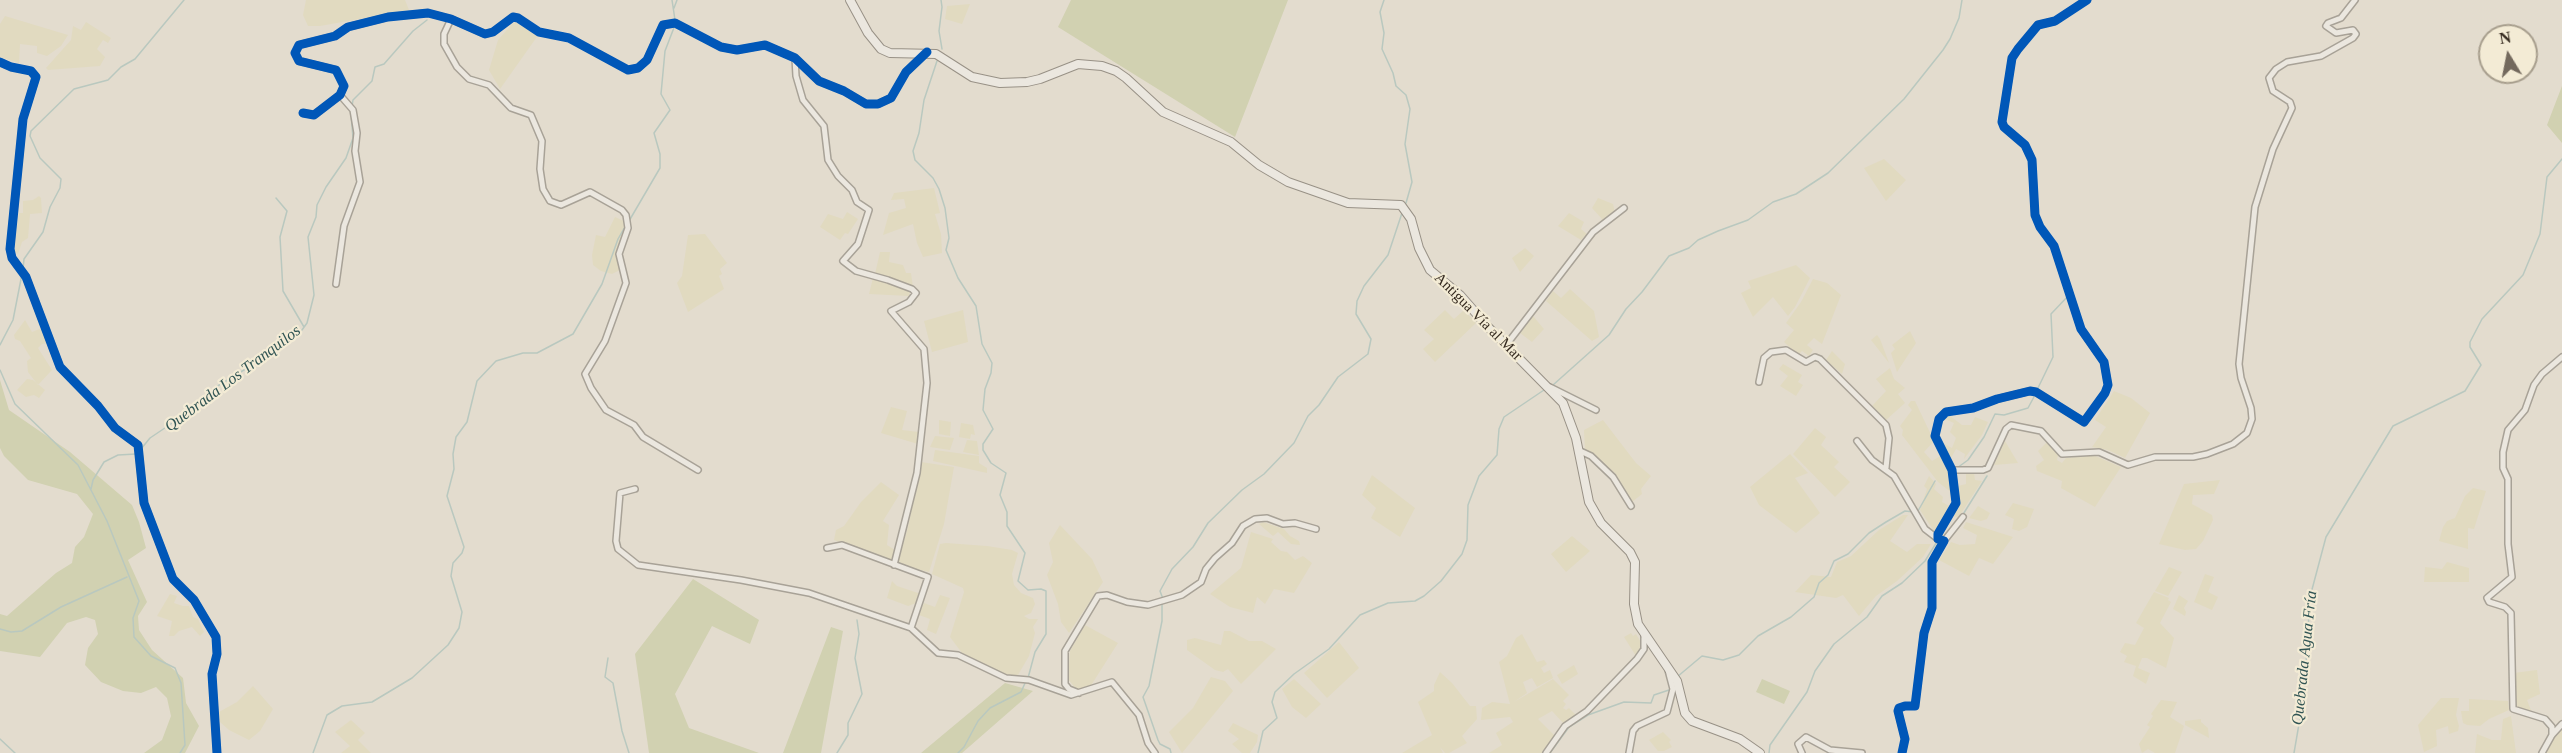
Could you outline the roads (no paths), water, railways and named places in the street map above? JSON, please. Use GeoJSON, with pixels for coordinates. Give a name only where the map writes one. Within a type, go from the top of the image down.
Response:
{"type":"FeatureCollection","features":[{"type":"Feature","properties":{"kind":"main road"},"geometry":{"type":"LineString","coordinates":[[850,0],[868,33],[881,49],[898,55],[927,52]]}},
{"type":"Feature","properties":{"kind":"main road","name":"Antigua Vía al Mar"},"geometry":{"type":"LineString","coordinates":[[927,52],[936,54],[972,77],[993,82],[1027,82],[1078,64],[1116,71],[1164,111],[1231,142],[1259,165],[1288,182],[1348,203],[1401,205],[1411,219],[1419,248],[1430,270],[1460,295],[1488,327],[1563,403],[1578,450],[1589,502],[1601,523],[1630,552],[1635,562],[1634,604],[1638,624],[1644,636],[1677,681],[1685,713],[1692,721],[1740,739],[1760,753]]}},
{"type":"Feature","properties":{"kind":"street"},"geometry":{"type":"LineString","coordinates":[[1941,540],[1941,526],[1956,503],[1952,470],[1935,436],[1939,419],[1946,412],[1973,408],[2030,391],[2036,392],[2084,422],[2105,393],[2108,385],[2104,362],[2081,329],[2054,246],[2040,226],[2036,215],[2032,160],[2025,145],[2004,127],[2002,122],[2012,58],[2018,49],[2038,25],[2055,21],[2087,0]]}},
{"type":"Feature","properties":{"kind":"street"},"geometry":{"type":"LineString","coordinates":[[1952,470],[1989,468],[1995,450],[2006,429],[2011,425],[2041,431],[2062,454],[2099,452],[2128,465],[2154,457],[2193,457],[2207,454],[2233,444],[2247,433],[2252,419],[2251,408],[2239,364],[2255,207],[2273,148],[2292,108],[2290,102],[2273,91],[2269,78],[2276,69],[2287,62],[2320,56],[2353,38],[2356,34],[2353,30],[2336,33],[2326,27],[2328,23],[2341,18],[2355,0]]}},
{"type":"Feature","properties":{"kind":"street"},"geometry":{"type":"LineString","coordinates":[[303,113],[314,115],[340,95],[344,86],[339,73],[333,69],[299,61],[295,53],[297,47],[335,36],[348,27],[388,17],[428,13],[451,19],[488,34],[513,17],[518,18],[539,32],[568,38],[628,70],[638,68],[645,63],[662,26],[675,23],[721,47],[737,50],[765,45],[795,58],[819,81],[844,91],[866,104],[873,105],[886,102],[891,98],[906,72],[927,52]]}},
{"type":"Feature","properties":{"kind":"street"},"geometry":{"type":"LineString","coordinates":[[451,19],[444,34],[444,44],[457,67],[469,79],[487,84],[511,108],[531,115],[542,141],[540,169],[543,189],[550,201],[561,205],[590,192],[622,210],[626,215],[628,228],[619,254],[626,283],[605,341],[585,374],[591,388],[606,410],[634,425],[643,437],[698,470]]}},
{"type":"Feature","properties":{"kind":"street"},"geometry":{"type":"LineString","coordinates":[[795,58],[796,76],[803,100],[824,126],[828,160],[838,176],[852,190],[858,203],[869,210],[858,244],[843,261],[856,271],[888,280],[912,289],[916,293],[909,302],[891,311],[924,349],[927,382],[917,473],[894,565]]}},
{"type":"Feature","properties":{"kind":"street"},"geometry":{"type":"LineString","coordinates":[[0,62],[31,71],[36,77],[23,119],[10,249],[12,258],[26,277],[60,367],[98,406],[115,428],[138,445],[144,503],[173,579],[194,600],[216,637],[217,654],[212,674],[217,753]]}},
{"type":"Feature","properties":{"kind":"street"},"geometry":{"type":"LineString","coordinates":[[336,284],[340,241],[360,182],[355,151],[357,133],[353,110],[340,95]]}},
{"type":"Feature","properties":{"kind":"street"},"geometry":{"type":"LineString","coordinates":[[1507,344],[1593,232],[1624,208]]}},
{"type":"Feature","properties":{"kind":"street"},"geometry":{"type":"LineString","coordinates":[[1759,382],[1762,363],[1768,353],[1786,350],[1806,362],[1815,357],[1820,359],[1886,425],[1889,438],[1886,468]]}},
{"type":"Feature","properties":{"kind":"street"},"geometry":{"type":"LineString","coordinates":[[2552,735],[2552,727],[2545,719],[2513,709],[2511,613],[2505,607],[2489,602],[2487,598],[2512,577],[2508,544],[2508,479],[2504,468],[2503,452],[2508,430],[2525,410],[2534,385],[2542,374],[2562,357]]}},
{"type":"Feature","properties":{"kind":"street"},"geometry":{"type":"LineString","coordinates":[[1547,386],[1596,410]]}},
{"type":"Feature","properties":{"kind":"street"},"geometry":{"type":"LineString","coordinates":[[1857,441],[1872,460],[1894,476],[1925,529],[1941,540]]}},
{"type":"Feature","properties":{"kind":"street"},"geometry":{"type":"LineString","coordinates":[[1578,450],[1590,456],[1613,477],[1630,506]]}},
{"type":"Feature","properties":{"kind":"street"},"geometry":{"type":"LineString","coordinates":[[635,489],[620,493],[616,541],[618,549],[638,565],[741,580],[809,593],[911,628],[938,653],[957,655],[1006,678],[1029,680],[1071,695],[1112,682],[1139,715],[1148,743],[1155,753]]}},
{"type":"Feature","properties":{"kind":"street"},"geometry":{"type":"LineString","coordinates":[[1902,753],[1905,739],[1898,711],[1902,707],[1915,706],[1916,702],[1924,633],[1932,608],[1932,562],[1941,540],[1963,517]]}},
{"type":"Feature","properties":{"kind":"street"},"geometry":{"type":"LineString","coordinates":[[1081,693],[1069,689],[1065,684],[1065,651],[1098,596],[1107,595],[1126,602],[1148,605],[1182,595],[1201,582],[1206,568],[1232,543],[1243,526],[1255,519],[1267,518],[1282,524],[1295,523],[1316,529]]}},
{"type":"Feature","properties":{"kind":"street"},"geometry":{"type":"LineString","coordinates":[[827,548],[842,545],[929,578],[911,628]]}},
{"type":"Feature","properties":{"kind":"street"},"geometry":{"type":"LineString","coordinates":[[1546,753],[1565,726],[1587,711],[1637,659],[1644,649],[1644,636]]}},
{"type":"Feature","properties":{"kind":"street"},"geometry":{"type":"LineString","coordinates":[[1629,753],[1636,726],[1667,712],[1673,689],[1668,670]]}},
{"type":"Feature","properties":{"kind":"street"},"geometry":{"type":"LineString","coordinates":[[2542,753],[2552,735],[2562,724]]}},
{"type":"Feature","properties":{"kind":"street"},"geometry":{"type":"LineString","coordinates":[[1802,753],[1798,744],[1806,737],[1830,750],[1862,753]]}},
{"type":"Feature","properties":{"kind":"waterway"},"geometry":{"type":"LineString","coordinates":[[23,269],[24,259],[43,232],[50,207],[60,188],[61,179],[40,158],[30,136],[31,131],[74,89],[108,80],[121,67],[135,59],[184,0]]}},
{"type":"Feature","properties":{"kind":"waterway"},"geometry":{"type":"LineString","coordinates":[[672,0],[675,20]]}},
{"type":"Feature","properties":{"kind":"waterway"},"geometry":{"type":"LineString","coordinates":[[674,8],[677,0]]}},
{"type":"Feature","properties":{"kind":"waterway"},"geometry":{"type":"LineString","coordinates":[[941,0],[939,31],[942,49]]}},
{"type":"Feature","properties":{"kind":"waterway"},"geometry":{"type":"LineString","coordinates":[[1384,0],[1380,12],[1384,33],[1382,49],[1396,86],[1406,95],[1410,109],[1405,144],[1412,182],[1406,203]]}},
{"type":"Feature","properties":{"kind":"waterway"},"geometry":{"type":"LineString","coordinates":[[1553,385],[1609,335],[1626,309],[1669,256],[1689,248],[1698,240],[1748,220],[1773,202],[1796,194],[1828,173],[1904,99],[1943,50],[1959,18],[1962,0]]}},
{"type":"Feature","properties":{"kind":"waterway","name":"Quebrada Los Tranquilos"},"geometry":{"type":"LineString","coordinates":[[352,106],[353,100],[372,81],[375,67],[384,64],[413,31],[427,20]]}},
{"type":"Feature","properties":{"kind":"waterway"},"geometry":{"type":"LineString","coordinates":[[629,221],[660,168],[660,154],[654,133],[670,110],[661,94],[665,51],[675,25]]}},
{"type":"Feature","properties":{"kind":"waterway"},"geometry":{"type":"LineString","coordinates":[[937,61],[924,100],[919,133],[913,151],[915,160],[933,178],[939,189],[945,208],[949,238],[946,250],[958,278],[976,306],[982,344],[992,363],[985,389],[983,410],[993,429],[983,444],[983,450],[991,463],[1006,473],[1000,495],[1007,512],[1007,526],[1025,553],[1018,581],[1028,590],[1046,591],[1046,634],[1035,652],[1028,678]]}},
{"type":"Feature","properties":{"kind":"waterway","name":"Quebrada Los Tranquilos"},"geometry":{"type":"LineString","coordinates":[[141,449],[150,438],[202,403],[216,387],[257,362],[302,330],[307,323],[314,295],[308,237],[316,217],[317,205],[346,158],[353,138],[351,114]]}},
{"type":"Feature","properties":{"kind":"waterway","name":"Quebrada Agua Fría"},"geometry":{"type":"LineString","coordinates":[[2294,753],[2304,695],[2310,597],[2326,537],[2393,426],[2465,391],[2481,365],[2470,347],[2470,342],[2482,319],[2523,275],[2540,234],[2547,177],[2562,159]]}},
{"type":"Feature","properties":{"kind":"waterway"},"geometry":{"type":"LineString","coordinates":[[276,198],[287,211],[280,237],[283,291],[304,327]]}},
{"type":"Feature","properties":{"kind":"waterway"},"geometry":{"type":"LineString","coordinates":[[1163,599],[1160,591],[1172,569],[1193,547],[1208,523],[1242,490],[1264,474],[1294,443],[1308,416],[1319,405],[1338,377],[1368,354],[1371,339],[1356,314],[1357,301],[1364,286],[1388,255],[1402,213]]}},
{"type":"Feature","properties":{"kind":"waterway"},"geometry":{"type":"LineString","coordinates":[[313,753],[327,715],[342,706],[372,702],[412,678],[448,645],[459,628],[462,612],[451,576],[453,563],[464,547],[447,496],[454,469],[453,454],[456,437],[467,422],[477,381],[496,361],[523,353],[537,353],[573,334],[602,284],[618,239],[626,225]]}},
{"type":"Feature","properties":{"kind":"waterway"},"geometry":{"type":"LineString","coordinates":[[0,345],[13,320],[22,274]]}},
{"type":"Feature","properties":{"kind":"waterway"},"geometry":{"type":"LineString","coordinates":[[2037,390],[2053,357],[2051,314],[2069,295]]}},
{"type":"Feature","properties":{"kind":"waterway"},"geometry":{"type":"LineString","coordinates":[[0,370],[15,404],[78,465],[107,521],[139,601],[133,618],[134,637],[151,656],[175,668],[181,683],[185,745],[180,753]]}},
{"type":"Feature","properties":{"kind":"waterway"},"geometry":{"type":"LineString","coordinates":[[1258,753],[1263,731],[1277,718],[1272,702],[1275,692],[1294,674],[1329,649],[1360,615],[1388,603],[1415,601],[1441,581],[1462,554],[1467,540],[1468,505],[1479,476],[1497,455],[1499,429],[1504,417],[1544,390]]}},
{"type":"Feature","properties":{"kind":"waterway"},"geometry":{"type":"LineString","coordinates":[[1957,468],[1968,460],[1984,437],[1995,414],[2004,415],[2028,408],[2035,395]]}},
{"type":"Feature","properties":{"kind":"waterway","name":"Quebrada Los Tranquilos"},"geometry":{"type":"LineString","coordinates":[[91,489],[93,480],[104,462],[118,455],[136,454]]}},
{"type":"Feature","properties":{"kind":"waterway"},"geometry":{"type":"LineString","coordinates":[[1962,516],[1987,476]]}},
{"type":"Feature","properties":{"kind":"waterway"},"geometry":{"type":"LineString","coordinates":[[1918,511],[1935,481]]}},
{"type":"Feature","properties":{"kind":"waterway"},"geometry":{"type":"LineString","coordinates":[[1677,677],[1702,656],[1723,660],[1739,655],[1758,636],[1791,617],[1814,597],[1819,583],[1828,575],[1834,561],[1848,554],[1869,533],[1886,522],[1905,511],[1914,512]]}},
{"type":"Feature","properties":{"kind":"waterway"},"geometry":{"type":"LineString","coordinates":[[1769,753],[1770,745],[1807,692],[1815,671],[1834,644],[1867,617],[1882,596],[1902,583],[1925,561],[1938,540]]}},
{"type":"Feature","properties":{"kind":"waterway"},"geometry":{"type":"LineString","coordinates":[[0,629],[11,632],[22,631],[61,607],[127,577]]}},
{"type":"Feature","properties":{"kind":"waterway"},"geometry":{"type":"LineString","coordinates":[[1162,603],[1162,621],[1149,686],[1143,697],[1158,740],[1160,744],[1170,749],[1171,753]]}},
{"type":"Feature","properties":{"kind":"waterway"},"geometry":{"type":"LineString","coordinates":[[837,753],[848,735],[848,723],[862,694],[855,658],[859,634],[857,620]]}},
{"type":"Feature","properties":{"kind":"waterway"},"geometry":{"type":"LineString","coordinates":[[608,658],[605,677],[613,683],[622,731],[629,753]]}},
{"type":"Feature","properties":{"kind":"waterway"},"geometry":{"type":"LineString","coordinates":[[958,753],[964,747],[978,721],[990,708],[1021,692],[1026,681]]}},
{"type":"Feature","properties":{"kind":"waterway"},"geometry":{"type":"LineString","coordinates":[[1550,753],[1569,727],[1588,715],[1624,702],[1651,703],[1654,695],[1669,690]]}},
{"type":"Feature","properties":{"kind":"waterway"},"geometry":{"type":"LineString","coordinates":[[0,739],[15,753]]}}]}
